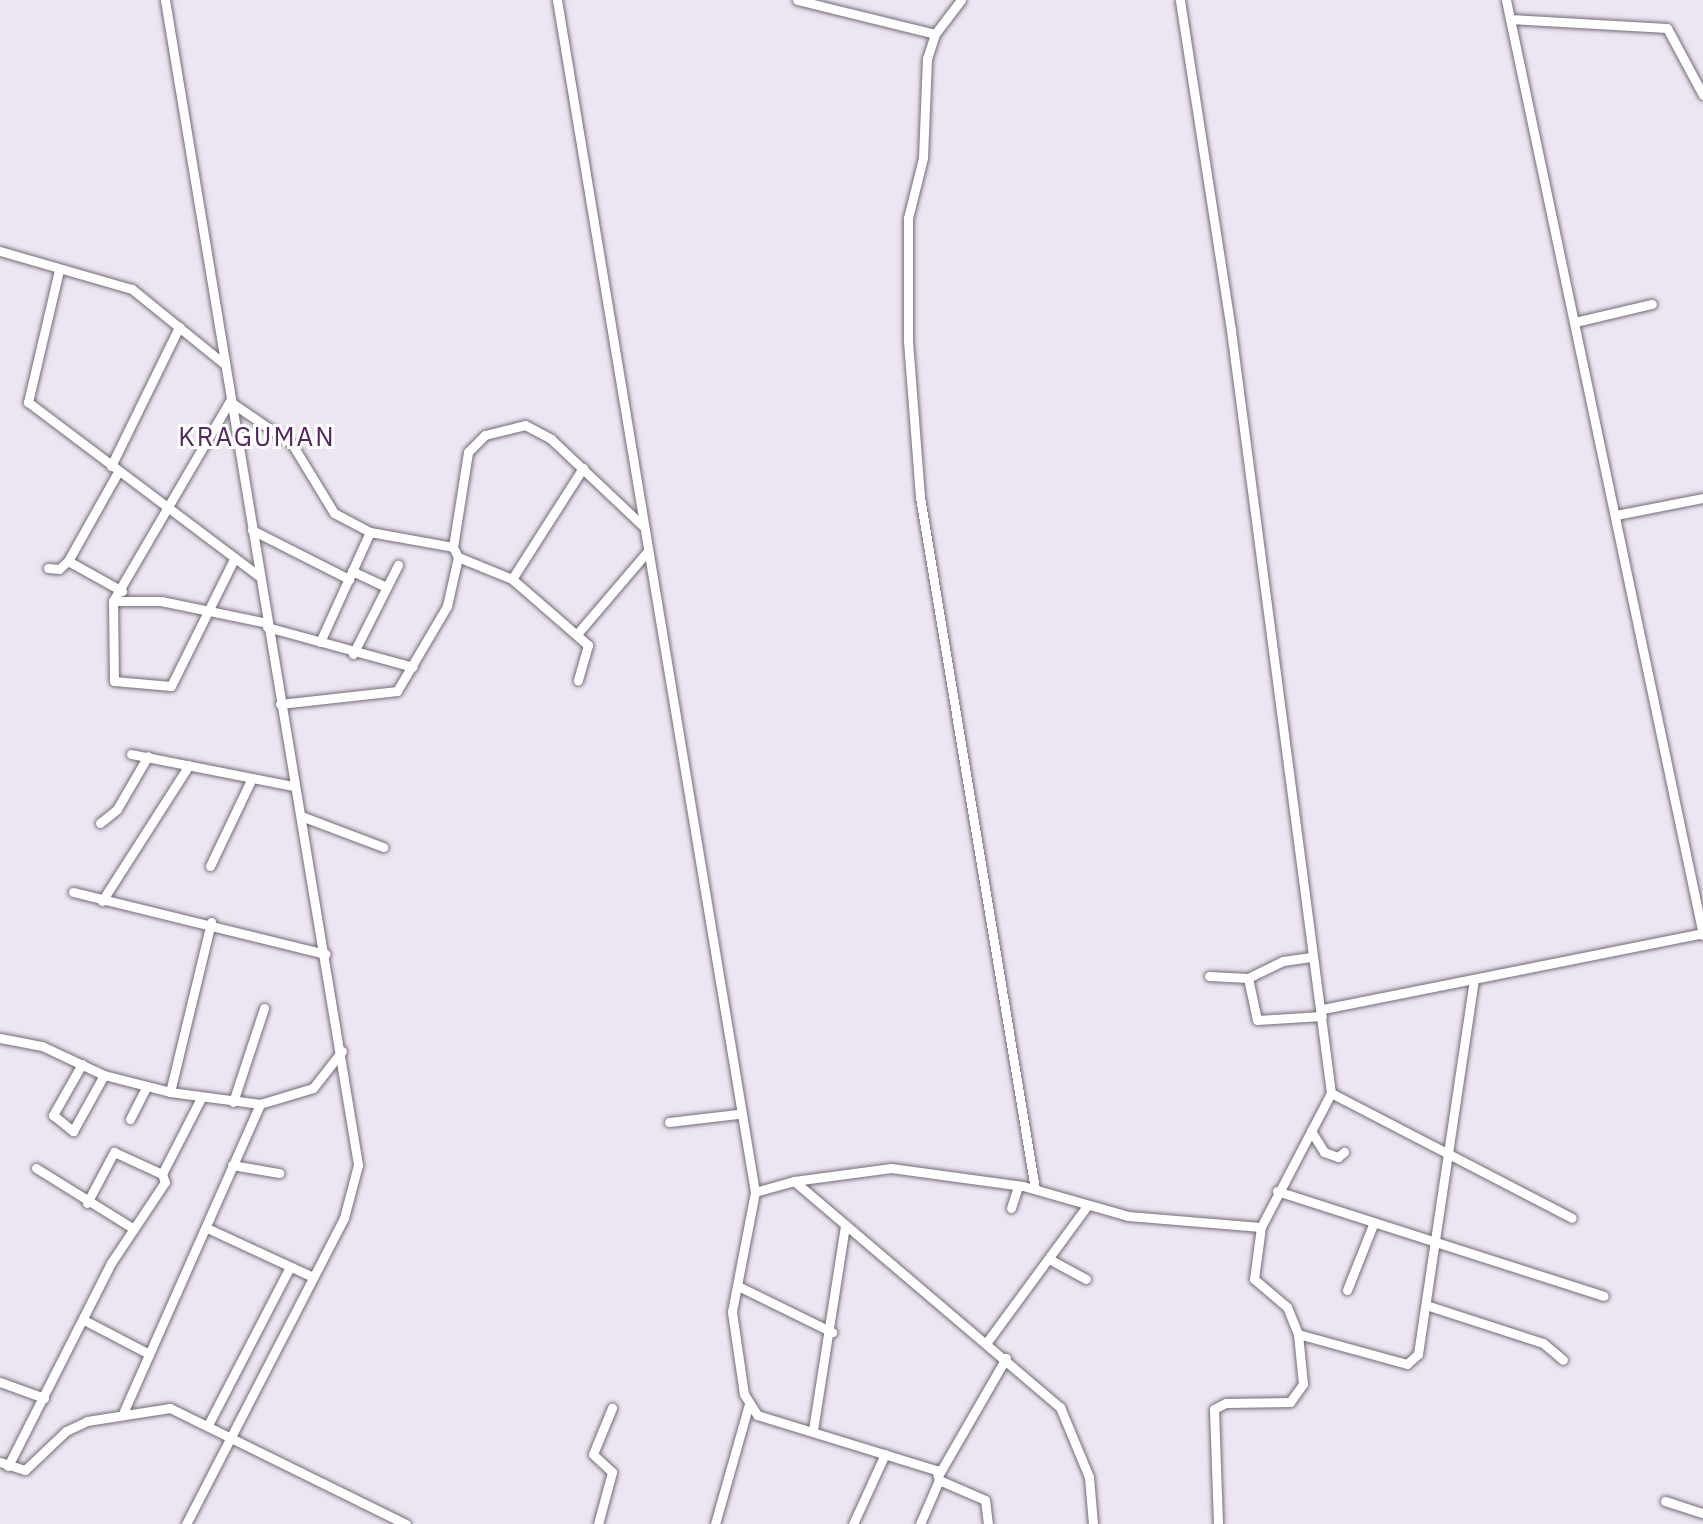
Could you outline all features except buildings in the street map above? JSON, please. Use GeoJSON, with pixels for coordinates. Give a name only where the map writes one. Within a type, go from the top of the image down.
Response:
{"type":"FeatureCollection","features":[{"type":"Feature","properties":{"kind":"street"},"geometry":{"type":"LineString","coordinates":[[165,0],[293,786],[301,816],[342,1051],[356,1176],[344,1218],[186,1524]]}},
{"type":"Feature","properties":{"kind":"street"},"geometry":{"type":"LineString","coordinates":[[557,0],[738,1114],[755,1192],[732,1312],[749,1404],[757,1415],[885,1454],[985,1500],[988,1524]]}},
{"type":"Feature","properties":{"kind":"street"},"geometry":{"type":"LineString","coordinates":[[797,0],[935,34]]}},
{"type":"Feature","properties":{"kind":"street"},"geometry":{"type":"LineString","coordinates":[[961,0],[935,34],[927,58],[923,158],[908,218],[908,341],[920,497],[1035,1189]]}},
{"type":"Feature","properties":{"kind":"street"},"geometry":{"type":"LineString","coordinates":[[1180,0],[1331,1093],[1277,1191],[1261,1227],[1254,1279],[1287,1307],[1298,1334],[1303,1384],[1296,1398],[1226,1403],[1214,1409],[1218,1524]]}},
{"type":"Feature","properties":{"kind":"street"},"geometry":{"type":"LineString","coordinates":[[1248,978],[1257,1020],[1322,1012],[1703,934],[1506,0]]}},
{"type":"Feature","properties":{"kind":"street"},"geometry":{"type":"LineString","coordinates":[[1510,19],[1667,28],[1703,95]]}},
{"type":"Feature","properties":{"kind":"street"},"geometry":{"type":"LineString","coordinates":[[0,251],[132,289],[223,363]]}},
{"type":"Feature","properties":{"kind":"street"},"geometry":{"type":"LineString","coordinates":[[59,270],[28,402],[259,576]]}},
{"type":"Feature","properties":{"kind":"street"},"geometry":{"type":"LineString","coordinates":[[1575,322],[1652,304]]}},
{"type":"Feature","properties":{"kind":"street"},"geometry":{"type":"LineString","coordinates":[[48,568],[68,561],[115,469],[179,327]]}},
{"type":"Feature","properties":{"kind":"street"},"geometry":{"type":"LineString","coordinates":[[231,401],[165,506],[122,591],[113,601],[112,675],[118,683],[171,686],[234,559]]}},
{"type":"Feature","properties":{"kind":"street"},"geometry":{"type":"LineString","coordinates":[[231,401],[292,444],[334,513],[370,532],[453,547]]}},
{"type":"Feature","properties":{"kind":"street"},"geometry":{"type":"LineString","coordinates":[[280,704],[389,694],[413,667],[447,606],[458,557],[453,547],[468,452],[485,435],[505,427],[539,429],[643,526]]}},
{"type":"Feature","properties":{"kind":"street"},"geometry":{"type":"LineString","coordinates":[[512,579],[583,468]]}},
{"type":"Feature","properties":{"kind":"street"},"geometry":{"type":"LineString","coordinates":[[1616,515],[1703,498]]}},
{"type":"Feature","properties":{"kind":"street"},"geometry":{"type":"LineString","coordinates":[[252,530],[351,575],[387,587]]}},
{"type":"Feature","properties":{"kind":"street"},"geometry":{"type":"LineString","coordinates":[[320,642],[370,532]]}},
{"type":"Feature","properties":{"kind":"street"},"geometry":{"type":"LineString","coordinates":[[577,634],[647,552]]}},
{"type":"Feature","properties":{"kind":"street"},"geometry":{"type":"LineString","coordinates":[[458,557],[512,579],[577,634],[589,650],[578,681]]}},
{"type":"Feature","properties":{"kind":"street"},"geometry":{"type":"LineString","coordinates":[[68,561],[122,591]]}},
{"type":"Feature","properties":{"kind":"street"},"geometry":{"type":"LineString","coordinates":[[353,654],[398,565]]}},
{"type":"Feature","properties":{"kind":"street"},"geometry":{"type":"LineString","coordinates":[[113,601],[161,601],[267,625],[353,654],[371,650],[413,667]]}},
{"type":"Feature","properties":{"kind":"street"},"geometry":{"type":"LineString","coordinates":[[131,754],[293,786]]}},
{"type":"Feature","properties":{"kind":"street"},"geometry":{"type":"LineString","coordinates":[[100,823],[117,809],[148,756]]}},
{"type":"Feature","properties":{"kind":"street"},"geometry":{"type":"LineString","coordinates":[[102,901],[189,765]]}},
{"type":"Feature","properties":{"kind":"street"},"geometry":{"type":"LineString","coordinates":[[210,866],[251,780]]}},
{"type":"Feature","properties":{"kind":"street"},"geometry":{"type":"LineString","coordinates":[[301,816],[383,847]]}},
{"type":"Feature","properties":{"kind":"street"},"geometry":{"type":"LineString","coordinates":[[73,892],[180,921],[211,922],[326,954]]}},
{"type":"Feature","properties":{"kind":"street"},"geometry":{"type":"LineString","coordinates":[[170,1092],[211,922]]}},
{"type":"Feature","properties":{"kind":"street"},"geometry":{"type":"LineString","coordinates":[[1209,976],[1248,978],[1283,961],[1313,957]]}},
{"type":"Feature","properties":{"kind":"street"},"geometry":{"type":"LineString","coordinates":[[1298,1334],[1407,1364],[1418,1354],[1474,981]]}},
{"type":"Feature","properties":{"kind":"street"},"geometry":{"type":"LineString","coordinates":[[233,1102],[264,1008]]}},
{"type":"Feature","properties":{"kind":"street"},"geometry":{"type":"LineString","coordinates":[[0,1038],[42,1046],[104,1075],[200,1100],[260,1104],[313,1088],[342,1051]]}},
{"type":"Feature","properties":{"kind":"street"},"geometry":{"type":"LineString","coordinates":[[82,1064],[53,1115],[73,1131],[104,1075]]}},
{"type":"Feature","properties":{"kind":"street"},"geometry":{"type":"LineString","coordinates":[[130,1119],[147,1086]]}},
{"type":"Feature","properties":{"kind":"street"},"geometry":{"type":"LineString","coordinates":[[1331,1093],[1572,1218]]}},
{"type":"Feature","properties":{"kind":"street"},"geometry":{"type":"LineString","coordinates":[[162,1174],[200,1100]]}},
{"type":"Feature","properties":{"kind":"street"},"geometry":{"type":"LineString","coordinates":[[124,1411],[260,1104]]}},
{"type":"Feature","properties":{"kind":"street"},"geometry":{"type":"LineString","coordinates":[[669,1122],[738,1114]]}},
{"type":"Feature","properties":{"kind":"street"},"geometry":{"type":"LineString","coordinates":[[1311,1131],[1324,1152],[1338,1157],[1344,1152]]}},
{"type":"Feature","properties":{"kind":"street"},"geometry":{"type":"LineString","coordinates":[[87,1203],[114,1152],[162,1174],[165,1182],[134,1229],[44,1398],[4,1464],[30,1469],[66,1431],[124,1411],[170,1408],[233,1435],[406,1524]]}},
{"type":"Feature","properties":{"kind":"street"},"geometry":{"type":"LineString","coordinates":[[232,1165],[279,1173]]}},
{"type":"Feature","properties":{"kind":"street"},"geometry":{"type":"LineString","coordinates":[[36,1168],[87,1203],[134,1229]]}},
{"type":"Feature","properties":{"kind":"street"},"geometry":{"type":"LineString","coordinates":[[755,1192],[794,1181],[876,1168],[1035,1189],[1128,1216],[1261,1227]]}},
{"type":"Feature","properties":{"kind":"street"},"geometry":{"type":"LineString","coordinates":[[794,1181],[1060,1407],[1089,1477],[1093,1524]]}},
{"type":"Feature","properties":{"kind":"street"},"geometry":{"type":"LineString","coordinates":[[1011,1208],[1018,1186]]}},
{"type":"Feature","properties":{"kind":"street"},"geometry":{"type":"LineString","coordinates":[[1277,1191],[1604,1296]]}},
{"type":"Feature","properties":{"kind":"street"},"geometry":{"type":"LineString","coordinates":[[987,1342],[1087,1206]]}},
{"type":"Feature","properties":{"kind":"street"},"geometry":{"type":"LineString","coordinates":[[813,1430],[848,1233],[844,1222]]}},
{"type":"Feature","properties":{"kind":"street"},"geometry":{"type":"LineString","coordinates":[[1347,1290],[1374,1222]]}},
{"type":"Feature","properties":{"kind":"street"},"geometry":{"type":"LineString","coordinates":[[207,1228],[313,1277]]}},
{"type":"Feature","properties":{"kind":"street"},"geometry":{"type":"LineString","coordinates":[[1049,1259],[1086,1279]]}},
{"type":"Feature","properties":{"kind":"street"},"geometry":{"type":"LineString","coordinates":[[208,1425],[290,1267]]}},
{"type":"Feature","properties":{"kind":"street"},"geometry":{"type":"LineString","coordinates":[[738,1286],[832,1332]]}},
{"type":"Feature","properties":{"kind":"street"},"geometry":{"type":"LineString","coordinates":[[1426,1305],[1543,1343],[1563,1360]]}},
{"type":"Feature","properties":{"kind":"street"},"geometry":{"type":"LineString","coordinates":[[84,1320],[149,1354]]}},
{"type":"Feature","properties":{"kind":"street"},"geometry":{"type":"LineString","coordinates":[[920,1524],[939,1477],[1006,1358]]}},
{"type":"Feature","properties":{"kind":"street"},"geometry":{"type":"LineString","coordinates":[[0,1382],[44,1398]]}},
{"type":"Feature","properties":{"kind":"street"},"geometry":{"type":"LineString","coordinates":[[715,1524],[749,1404]]}},
{"type":"Feature","properties":{"kind":"street"},"geometry":{"type":"LineString","coordinates":[[598,1524],[612,1472],[593,1454],[612,1408]]}},
{"type":"Feature","properties":{"kind":"street"},"geometry":{"type":"LineString","coordinates":[[853,1524],[885,1454]]}},
{"type":"Feature","properties":{"kind":"street"},"geometry":{"type":"LineString","coordinates":[[1665,1501],[1703,1513]]}},
{"type":"Feature","properties":{"kind":"district","name":"KRAGUMAN"},"geometry":{"type":"Point","coordinates":[257,437]}}]}
